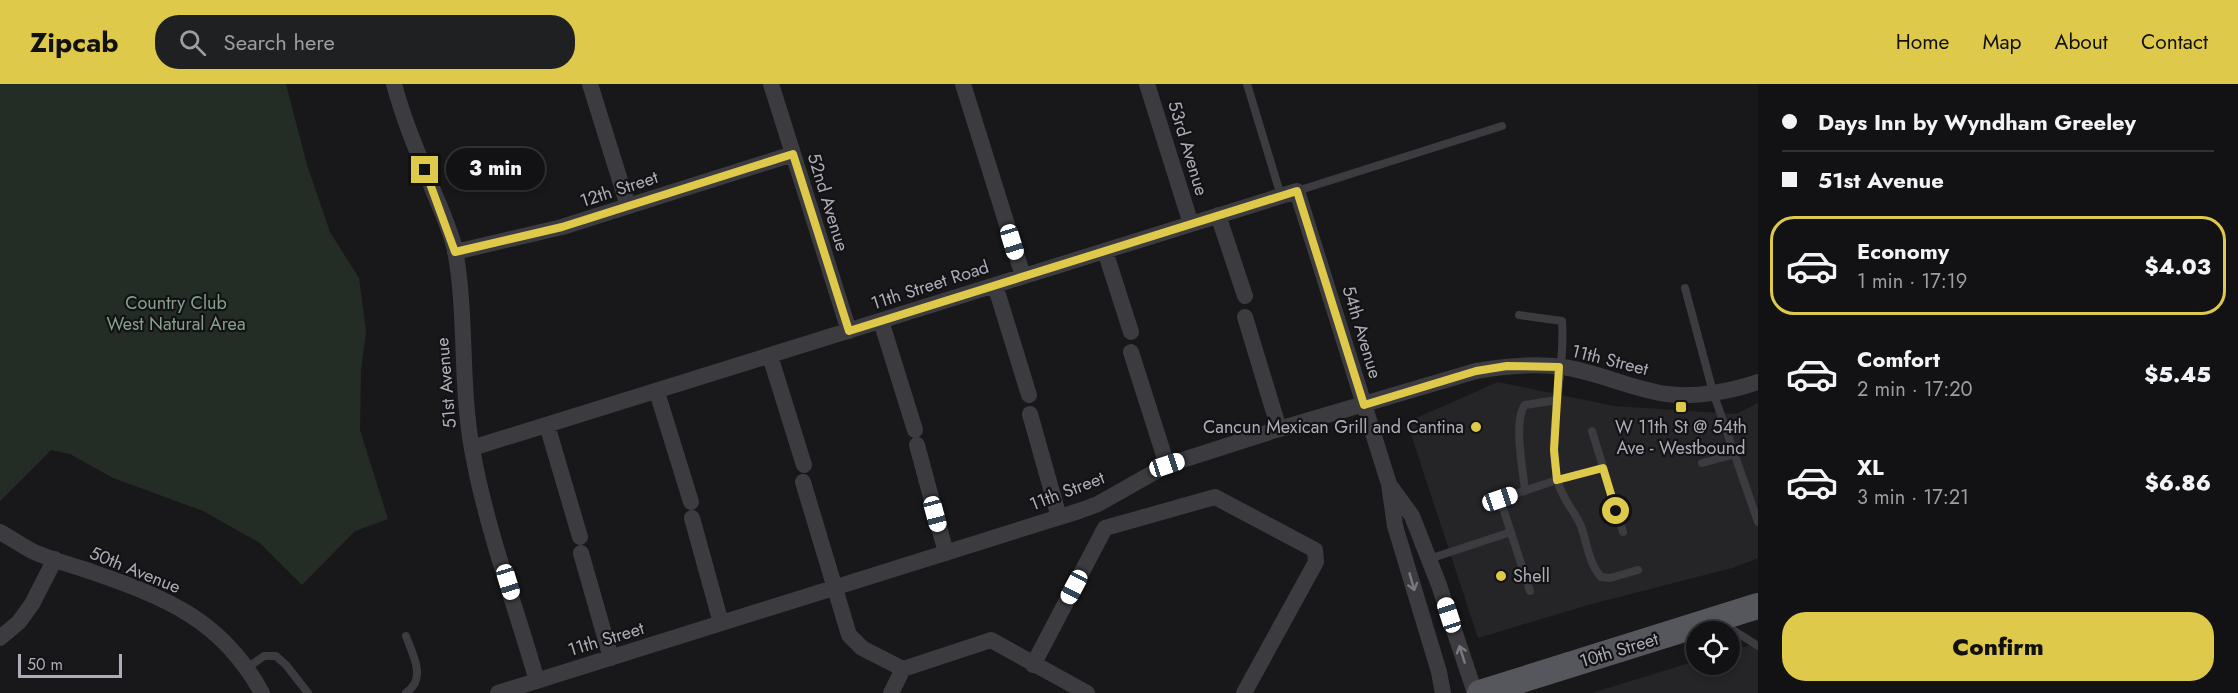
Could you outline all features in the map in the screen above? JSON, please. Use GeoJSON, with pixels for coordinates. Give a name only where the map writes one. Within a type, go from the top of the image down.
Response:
{"type":"FeatureCollection","features":[{"type":"Feature","properties":{"kind":"main road","name":"10th Street"},"geometry":{"type":"LineString","coordinates":[[1480,693],[1758,606]]}},
{"type":"Feature","properties":{"kind":"street","name":"51st Avenue"},"geometry":{"type":"LineString","coordinates":[[394,84],[455,252],[463,373],[472,448],[531,686]]}},
{"type":"Feature","properties":{"kind":"street"},"geometry":{"type":"LineString","coordinates":[[590,84],[628,206]]}},
{"type":"Feature","properties":{"kind":"street","name":"52nd Avenue"},"geometry":{"type":"LineString","coordinates":[[771,84],[849,331]]}},
{"type":"Feature","properties":{"kind":"street"},"geometry":{"type":"LineString","coordinates":[[963,84],[1023,276]]}},
{"type":"Feature","properties":{"kind":"street","name":"53rd Avenue"},"geometry":{"type":"LineString","coordinates":[[1148,84],[1191,224]]}},
{"type":"Feature","properties":{"kind":"street","name":"12th Street"},"geometry":{"type":"LineString","coordinates":[[455,252],[562,227],[793,154]]}},
{"type":"Feature","properties":{"kind":"street","name":"11th Street Road"},"geometry":{"type":"LineString","coordinates":[[472,448],[1297,191]]}},
{"type":"Feature","properties":{"kind":"street","name":"54th Avenue"},"geometry":{"type":"LineString","coordinates":[[1297,191],[1389,484],[1395,526],[1443,693]]}},
{"type":"Feature","properties":{"kind":"street"},"geometry":{"type":"LineString","coordinates":[[1218,215],[1245,296]]}},
{"type":"Feature","properties":{"kind":"street"},"geometry":{"type":"LineString","coordinates":[[1105,251],[1131,332]]}},
{"type":"Feature","properties":{"kind":"street"},"geometry":{"type":"LineString","coordinates":[[995,285],[1029,395]]}},
{"type":"Feature","properties":{"kind":"street"},"geometry":{"type":"LineString","coordinates":[[1245,317],[1279,429]]}},
{"type":"Feature","properties":{"kind":"street"},"geometry":{"type":"LineString","coordinates":[[881,321],[916,438],[946,553]]}},
{"type":"Feature","properties":{"kind":"street"},"geometry":{"type":"LineString","coordinates":[[1131,352],[1167,465]]}},
{"type":"Feature","properties":{"kind":"street"},"geometry":{"type":"LineString","coordinates":[[770,356],[804,465]]}},
{"type":"Feature","properties":{"kind":"street","name":"11th Street"},"geometry":{"type":"LineString","coordinates":[[498,693],[531,686],[611,658],[1059,517],[1098,504],[1167,465],[1279,429],[1476,371],[1507,366],[1559,367],[1667,394],[1713,392],[1758,382]]}},
{"type":"Feature","properties":{"kind":"street"},"geometry":{"type":"LineString","coordinates":[[657,392],[722,623]]}},
{"type":"Feature","properties":{"kind":"street"},"geometry":{"type":"LineString","coordinates":[[1030,414],[1059,517]]}},
{"type":"Feature","properties":{"kind":"street"},"geometry":{"type":"LineString","coordinates":[[547,425],[611,658]]}},
{"type":"Feature","properties":{"kind":"street"},"geometry":{"type":"LineString","coordinates":[[803,482],[849,635],[854,642],[903,669]]}},
{"type":"Feature","properties":{"kind":"street","name":"54th Avenue"},"geometry":{"type":"LineString","coordinates":[[1389,484],[1412,516],[1439,585],[1475,693]]}},
{"type":"Feature","properties":{"kind":"street"},"geometry":{"type":"LineString","coordinates":[[1105,528],[1215,497],[1315,550],[1316,562],[1244,693]]}},
{"type":"Feature","properties":{"kind":"street"},"geometry":{"type":"LineString","coordinates":[[1033,664],[1105,528],[1098,504]]}},
{"type":"Feature","properties":{"kind":"street","name":"50th Avenue"},"geometry":{"type":"LineString","coordinates":[[0,532],[33,551],[166,599],[226,642],[247,668],[262,693]]}},
{"type":"Feature","properties":{"kind":"street"},"geometry":{"type":"LineString","coordinates":[[0,638],[19,622],[32,604],[55,559]]}},
{"type":"Feature","properties":{"kind":"street"},"geometry":{"type":"LineString","coordinates":[[891,693],[903,669],[991,640],[1087,693]]}},
{"type":"Feature","properties":{"kind":"lane"},"geometry":{"type":"LineString","coordinates":[[1247,84],[1281,196]]}},
{"type":"Feature","properties":{"kind":"lane"},"geometry":{"type":"LineString","coordinates":[[1297,191],[1502,126]]}},
{"type":"Feature","properties":{"kind":"lane"},"geometry":{"type":"LineString","coordinates":[[1685,288],[1713,392],[1758,522]]}},
{"type":"Feature","properties":{"kind":"lane"},"geometry":{"type":"LineString","coordinates":[[1519,315],[1563,321],[1564,340],[1559,367],[1554,450],[1557,480],[1562,497],[1578,520],[1594,566],[1601,577],[1610,578],[1638,570]]}},
{"type":"Feature","properties":{"kind":"lane"},"geometry":{"type":"LineString","coordinates":[[1525,490],[1520,411],[1525,405],[1557,400]]}},
{"type":"Feature","properties":{"kind":"lane"},"geometry":{"type":"LineString","coordinates":[[1592,431],[1623,532]]}},
{"type":"Feature","properties":{"kind":"lane"},"geometry":{"type":"LineString","coordinates":[[1702,463],[1735,454]]}},
{"type":"Feature","properties":{"kind":"lane"},"geometry":{"type":"LineString","coordinates":[[1530,591],[1500,499],[1603,468]]}},
{"type":"Feature","properties":{"kind":"lane"},"geometry":{"type":"LineString","coordinates":[[1429,559],[1511,532]]}},
{"type":"Feature","properties":{"kind":"lane"},"geometry":{"type":"LineString","coordinates":[[1717,620],[1758,646]]}},
{"type":"Feature","properties":{"kind":"lane"},"geometry":{"type":"LineString","coordinates":[[405,693],[413,687],[417,671],[406,636]]}},
{"type":"Feature","properties":{"kind":"lane"},"geometry":{"type":"LineString","coordinates":[[247,668],[264,656],[276,656],[286,664],[308,693]]}},
{"type":"Feature","properties":{"kind":"shaded area"},"geometry":{"type":"Polygon","coordinates":[[[1498,382],[1614,406],[1736,414],[1758,403],[1758,558],[1732,568],[1588,605],[1478,638],[1407,422],[1498,382]]]}},
{"type":"Feature","properties":{"kind":"shaded area"},"geometry":{"type":"Polygon","coordinates":[[[1758,643],[1758,693],[1592,693],[1686,664],[1686,675],[1740,675],[1740,648],[1758,643]]]}},
{"type":"Feature","properties":{"kind":"green space","name":"Country Club West Natural Area"},"geometry":{"type":"Polygon","coordinates":[[[0,84],[286,84],[307,165],[330,232],[359,278],[366,331],[361,371],[360,430],[388,519],[355,531],[302,585],[260,543],[203,511],[113,478],[70,454],[51,450],[0,501],[0,84]]]}},
{"type":"Feature","properties":{"kind":"place","name":"W 11th St @ 54th Ave - Westbound"},"geometry":{"type":"Point","coordinates":[1681,407]}},
{"type":"Feature","properties":{"kind":"place","name":"Cancun Mexican Grill and Cantina"},"geometry":{"type":"Point","coordinates":[1476,427]}},
{"type":"Feature","properties":{"kind":"place","name":"Shell"},"geometry":{"type":"Point","coordinates":[1501,576]}},
{"type":"Feature","properties":{"kind":"route"},"geometry":{"type":"LineString","coordinates":[[425,170],[455,252],[562,227],[793,154],[849,331],[1297,191],[1364,405],[1476,371],[1507,366],[1559,367],[1554,450],[1557,480],[1603,468],[1616,511]]}}]}
